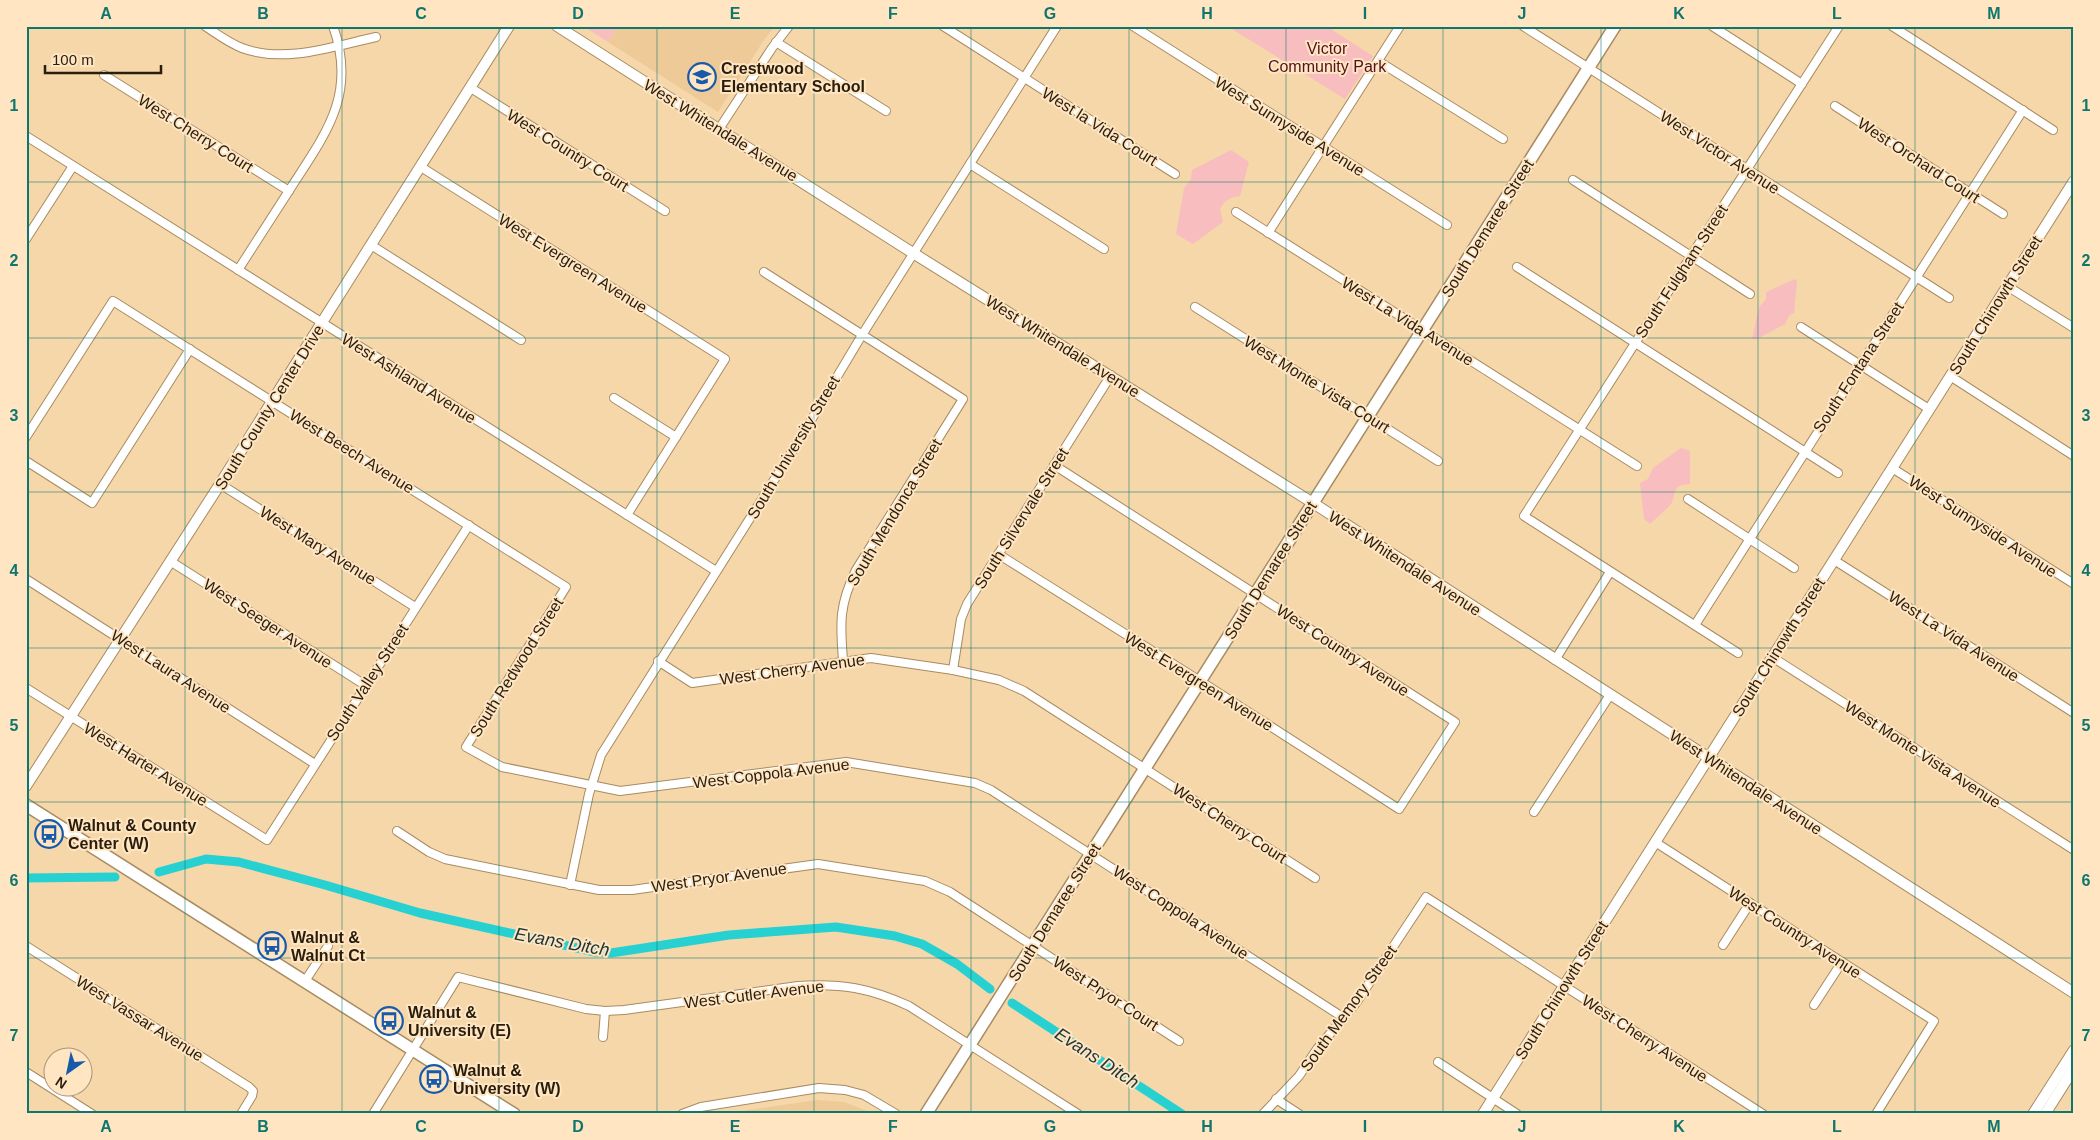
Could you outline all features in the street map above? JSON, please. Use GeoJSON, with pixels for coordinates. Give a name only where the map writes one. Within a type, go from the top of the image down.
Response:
{"type":"FeatureCollection","features":[{"type":"Feature","properties":{"kind":"main road","name":"South Demaree Street"},"geometry":{"type":"LineString","coordinates":[[926,1114],[1615,26]]}},
{"type":"Feature","properties":{"kind":"main road"},"geometry":{"type":"LineString","coordinates":[[26,804],[514,1114]]}},
{"type":"Feature","properties":{"kind":"street"},"geometry":{"type":"LineString","coordinates":[[205,26],[242,48],[275,54],[303,52],[376,37]]}},
{"type":"Feature","properties":{"kind":"street"},"geometry":{"type":"LineString","coordinates":[[238,270],[325,135],[336,109],[342,78],[340,45],[333,26]]}},
{"type":"Feature","properties":{"kind":"street","name":"South County Center Drive"},"geometry":{"type":"LineString","coordinates":[[26,786],[220,484],[509,26]]}},
{"type":"Feature","properties":{"kind":"street","name":"West Whitendale Avenue"},"geometry":{"type":"LineString","coordinates":[[556,26],[1312,503],[2074,993]]}},
{"type":"Feature","properties":{"kind":"street"},"geometry":{"type":"LineString","coordinates":[[719,129],[776,42],[789,26]]}},
{"type":"Feature","properties":{"kind":"street"},"geometry":{"type":"LineString","coordinates":[[943,26],[1025,78]]}},
{"type":"Feature","properties":{"kind":"street","name":"South University Street"},"geometry":{"type":"LineString","coordinates":[[570,885],[591,786],[601,755],[658,661],[798,442],[913,253],[1057,26]]}},
{"type":"Feature","properties":{"kind":"street","name":"West Sunnyside Avenue"},"geometry":{"type":"LineString","coordinates":[[1133,26],[1447,225]]}},
{"type":"Feature","properties":{"kind":"street"},"geometry":{"type":"LineString","coordinates":[[1268,232],[1400,26]]}},
{"type":"Feature","properties":{"kind":"street","name":"West Victor Avenue"},"geometry":{"type":"LineString","coordinates":[[1523,26],[1949,298]]}},
{"type":"Feature","properties":{"kind":"street"},"geometry":{"type":"LineString","coordinates":[[1712,26],[1802,84]]}},
{"type":"Feature","properties":{"kind":"street","name":"South Fulgham Street"},"geometry":{"type":"LineString","coordinates":[[1610,572],[1524,516],[1839,26]]}},
{"type":"Feature","properties":{"kind":"street"},"geometry":{"type":"LineString","coordinates":[[1892,26],[2053,130]]}},
{"type":"Feature","properties":{"kind":"street"},"geometry":{"type":"LineString","coordinates":[[776,42],[886,111]]}},
{"type":"Feature","properties":{"kind":"street"},"geometry":{"type":"LineString","coordinates":[[1378,61],[1502,140]]}},
{"type":"Feature","properties":{"kind":"street","name":"West Cherry Court"},"geometry":{"type":"LineString","coordinates":[[104,75],[289,191]]}},
{"type":"Feature","properties":{"kind":"street","name":"West la Vida Court"},"geometry":{"type":"LineString","coordinates":[[1025,78],[1175,174]]}},
{"type":"Feature","properties":{"kind":"street","name":"West Country Court"},"geometry":{"type":"LineString","coordinates":[[471,88],[665,212]]}},
{"type":"Feature","properties":{"kind":"street","name":"West Orchard Court"},"geometry":{"type":"LineString","coordinates":[[1835,106],[2003,214]]}},
{"type":"Feature","properties":{"kind":"street","name":"South Fontana Street"},"geometry":{"type":"LineString","coordinates":[[1695,625],[2023,110]]}},
{"type":"Feature","properties":{"kind":"street","name":"West Ashland Avenue"},"geometry":{"type":"LineString","coordinates":[[26,136],[716,571]]}},
{"type":"Feature","properties":{"kind":"street"},"geometry":{"type":"LineString","coordinates":[[970,164],[1104,249]]}},
{"type":"Feature","properties":{"kind":"street"},"geometry":{"type":"LineString","coordinates":[[26,239],[73,166]]}},
{"type":"Feature","properties":{"kind":"street","name":"West Evergreen Avenue"},"geometry":{"type":"LineString","coordinates":[[421,167],[725,359],[676,437]]}},
{"type":"Feature","properties":{"kind":"street"},"geometry":{"type":"LineString","coordinates":[[1573,180],[1750,294]]}},
{"type":"Feature","properties":{"kind":"street","name":"South Chinowth Street"},"geometry":{"type":"LineString","coordinates":[[1482,1114],[2074,181]]}},
{"type":"Feature","properties":{"kind":"street","name":"West La Vida Avenue"},"geometry":{"type":"LineString","coordinates":[[1236,212],[1579,430]]}},
{"type":"Feature","properties":{"kind":"street"},"geometry":{"type":"LineString","coordinates":[[371,246],[521,340]]}},
{"type":"Feature","properties":{"kind":"street"},"geometry":{"type":"LineString","coordinates":[[1517,266],[1838,472]]}},
{"type":"Feature","properties":{"kind":"street"},"geometry":{"type":"LineString","coordinates":[[764,272],[862,335]]}},
{"type":"Feature","properties":{"kind":"street"},"geometry":{"type":"LineString","coordinates":[[2007,286],[2074,328]]}},
{"type":"Feature","properties":{"kind":"street","name":"West Beech Avenue"},"geometry":{"type":"LineString","coordinates":[[26,437],[113,300],[566,587]]}},
{"type":"Feature","properties":{"kind":"street","name":"West Monte Vista Court"},"geometry":{"type":"LineString","coordinates":[[1195,307],[1438,461]]}},
{"type":"Feature","properties":{"kind":"street"},"geometry":{"type":"LineString","coordinates":[[1801,327],[1930,409]]}},
{"type":"Feature","properties":{"kind":"street","name":"South Mendonca Street"},"geometry":{"type":"LineString","coordinates":[[843,660],[840,627],[846,591],[856,570],[963,399],[862,335]]}},
{"type":"Feature","properties":{"kind":"street"},"geometry":{"type":"LineString","coordinates":[[26,461],[92,503],[190,349]]}},
{"type":"Feature","properties":{"kind":"street","name":"South Silvervale Street"},"geometry":{"type":"LineString","coordinates":[[953,670],[960,619],[967,604],[1111,375]]}},
{"type":"Feature","properties":{"kind":"street"},"geometry":{"type":"LineString","coordinates":[[1950,376],[2074,456]]}},
{"type":"Feature","properties":{"kind":"street"},"geometry":{"type":"LineString","coordinates":[[614,398],[676,437],[628,515]]}},
{"type":"Feature","properties":{"kind":"street"},"geometry":{"type":"LineString","coordinates":[[1579,430],[1637,466]]}},
{"type":"Feature","properties":{"kind":"street","name":"West Country Avenue"},"geometry":{"type":"LineString","coordinates":[[1054,465],[1455,722],[1399,809]]}},
{"type":"Feature","properties":{"kind":"street","name":"West Sunnyside Avenue"},"geometry":{"type":"LineString","coordinates":[[1892,468],[2074,584]]}},
{"type":"Feature","properties":{"kind":"street","name":"West Mary Avenue"},"geometry":{"type":"LineString","coordinates":[[220,484],[415,607]]}},
{"type":"Feature","properties":{"kind":"street"},"geometry":{"type":"LineString","coordinates":[[1688,499],[1794,568]]}},
{"type":"Feature","properties":{"kind":"street","name":"South Valley Street"},"geometry":{"type":"LineString","coordinates":[[267,840],[469,525]]}},
{"type":"Feature","properties":{"kind":"street","name":"West Evergreen Avenue"},"geometry":{"type":"LineString","coordinates":[[998,554],[1399,809]]}},
{"type":"Feature","properties":{"kind":"street","name":"West La Vida Avenue"},"geometry":{"type":"LineString","coordinates":[[1834,560],[2074,713]]}},
{"type":"Feature","properties":{"kind":"street","name":"West Seeger Avenue"},"geometry":{"type":"LineString","coordinates":[[170,561],[365,685]]}},
{"type":"Feature","properties":{"kind":"street"},"geometry":{"type":"LineString","coordinates":[[1555,660],[1610,572],[1738,653]]}},
{"type":"Feature","properties":{"kind":"street","name":"West Laura Avenue"},"geometry":{"type":"LineString","coordinates":[[26,579],[315,764]]}},
{"type":"Feature","properties":{"kind":"street","name":"South Redwood Street"},"geometry":{"type":"LineString","coordinates":[[466,747],[566,587]]}},
{"type":"Feature","properties":{"kind":"street","name":"West Monte Vista Avenue"},"geometry":{"type":"LineString","coordinates":[[1772,657],[2074,850]]}},
{"type":"Feature","properties":{"kind":"street","name":"West Cherry Avenue"},"geometry":{"type":"LineString","coordinates":[[658,661],[692,683],[843,660],[871,658],[953,670],[1012,685],[1145,768]]}},
{"type":"Feature","properties":{"kind":"street","name":"West Harter Avenue"},"geometry":{"type":"LineString","coordinates":[[26,688],[267,840]]}},
{"type":"Feature","properties":{"kind":"street"},"geometry":{"type":"LineString","coordinates":[[1534,812],[1610,695]]}},
{"type":"Feature","properties":{"kind":"street","name":"West Coppola Avenue"},"geometry":{"type":"LineString","coordinates":[[466,747],[502,767],[620,791],[632,791],[832,763],[857,762],[975,783],[991,790],[1344,1018]]}},
{"type":"Feature","properties":{"kind":"street","name":"West Cherry Court"},"geometry":{"type":"LineString","coordinates":[[1145,768],[1315,878]]}},
{"type":"Feature","properties":{"kind":"street","name":"West Pryor Avenue"},"geometry":{"type":"LineString","coordinates":[[397,831],[429,852],[445,859],[599,890],[632,890],[818,864],[925,881],[950,892],[1032,946]]}},
{"type":"Feature","properties":{"kind":"street","name":"West Country Avenue"},"geometry":{"type":"LineString","coordinates":[[1655,842],[1934,1021],[1876,1114]]}},
{"type":"Feature","properties":{"kind":"street","name":"West Cherry Avenue"},"geometry":{"type":"LineString","coordinates":[[1426,897],[1763,1114]]}},
{"type":"Feature","properties":{"kind":"street","name":"South Memory Street"},"geometry":{"type":"LineString","coordinates":[[1263,1114],[1299,1076],[1317,1049],[1344,1018],[1426,897]]}},
{"type":"Feature","properties":{"kind":"street"},"geometry":{"type":"LineString","coordinates":[[1723,945],[1750,903]]}},
{"type":"Feature","properties":{"kind":"street","name":"West Vassar Avenue"},"geometry":{"type":"LineString","coordinates":[[26,946],[249,1087],[253,1091],[252,1096],[241,1114]]}},
{"type":"Feature","properties":{"kind":"street"},"geometry":{"type":"LineString","coordinates":[[305,981],[328,946]]}},
{"type":"Feature","properties":{"kind":"street","name":"West Pryor Court"},"geometry":{"type":"LineString","coordinates":[[1032,946],[1179,1041]]}},
{"type":"Feature","properties":{"kind":"street"},"geometry":{"type":"LineString","coordinates":[[1814,1005],[1842,962]]}},
{"type":"Feature","properties":{"kind":"street","name":"West Cutler Avenue"},"geometry":{"type":"LineString","coordinates":[[414,1050],[458,977],[586,1009],[605,1011],[798,986],[824,984],[851,986],[882,993],[909,1006],[1078,1114]]}},
{"type":"Feature","properties":{"kind":"street"},"geometry":{"type":"LineString","coordinates":[[603,1037],[605,1011]]}},
{"type":"Feature","properties":{"kind":"street"},"geometry":{"type":"LineString","coordinates":[[373,1114],[414,1050]]}},
{"type":"Feature","properties":{"kind":"street"},"geometry":{"type":"LineString","coordinates":[[2033,1114],[2074,1050]]}},
{"type":"Feature","properties":{"kind":"street"},"geometry":{"type":"LineString","coordinates":[[1438,1062],[1517,1114]]}},
{"type":"Feature","properties":{"kind":"street"},"geometry":{"type":"LineString","coordinates":[[2045,1114],[2074,1068]]}},
{"type":"Feature","properties":{"kind":"street"},"geometry":{"type":"LineString","coordinates":[[26,1072],[92,1114]]}},
{"type":"Feature","properties":{"kind":"street"},"geometry":{"type":"LineString","coordinates":[[682,1114],[701,1107],[819,1088],[845,1090],[864,1095],[896,1114]]}},
{"type":"Feature","properties":{"kind":"street"},"geometry":{"type":"LineString","coordinates":[[1276,1099],[1299,1114]]}},
{"type":"Feature","properties":{"kind":"shaded area","name":"Crestwood Elementary School"},"geometry":{"type":"Polygon","coordinates":[[[618,26],[775,26],[718,112],[608,42],[618,26]]]}},
{"type":"Feature","properties":{"kind":"shaded area"},"geometry":{"type":"Polygon","coordinates":[[[817,1100],[844,1102],[875,1114],[720,1114],[817,1100]]]}},
{"type":"Feature","properties":{"kind":"green space"},"geometry":{"type":"Polygon","coordinates":[[[583,26],[618,26],[608,42],[583,26]]]}},
{"type":"Feature","properties":{"kind":"green space","name":"Victor Community Park"},"geometry":{"type":"Polygon","coordinates":[[[1227,26],[1326,26],[1373,56],[1345,99],[1227,26]]]}},
{"type":"Feature","properties":{"kind":"green space"},"geometry":{"type":"Polygon","coordinates":[[[1231,150],[1249,162],[1240,196],[1226,201],[1220,209],[1223,222],[1193,244],[1176,234],[1184,188],[1191,179],[1192,170],[1231,150]]]}},
{"type":"Feature","properties":{"kind":"green space"},"geometry":{"type":"Polygon","coordinates":[[[1795,279],[1797,281],[1794,313],[1789,316],[1785,324],[1757,339],[1752,339],[1759,307],[1766,299],[1766,292],[1795,279]]]}},
{"type":"Feature","properties":{"kind":"green space"},"geometry":{"type":"Polygon","coordinates":[[[1681,448],[1690,451],[1690,484],[1677,488],[1671,504],[1650,524],[1644,519],[1640,483],[1648,479],[1653,468],[1681,448]]]}},
{"type":"Feature","properties":{"kind":"waterway","name":"Evans Ditch"},"geometry":{"type":"LineString","coordinates":[[159,872],[206,859],[239,862],[420,913],[595,952],[611,953],[729,935],[836,927],[895,936],[922,944],[957,964],[990,989]]}},
{"type":"Feature","properties":{"kind":"waterway","name":"Evans Ditch"},"geometry":{"type":"LineString","coordinates":[[26,878],[115,877]]}},
{"type":"Feature","properties":{"kind":"waterway","name":"Evans Ditch"},"geometry":{"type":"LineString","coordinates":[[1012,1003],[1182,1114]]}},
{"type":"Feature","properties":{"kind":"place","name":"Crestwood Elementary School"},"geometry":{"type":"Point","coordinates":[702,77]}},
{"type":"Feature","properties":{"kind":"place","name":"Walnut & County Center (W)"},"geometry":{"type":"Point","coordinates":[49,834]}},
{"type":"Feature","properties":{"kind":"place","name":"Walnut & Walnut Ct"},"geometry":{"type":"Point","coordinates":[272,946]}},
{"type":"Feature","properties":{"kind":"place","name":"Walnut & University (E)"},"geometry":{"type":"Point","coordinates":[389,1021]}},
{"type":"Feature","properties":{"kind":"place","name":"Walnut & University (W)"},"geometry":{"type":"Point","coordinates":[434,1079]}}]}
